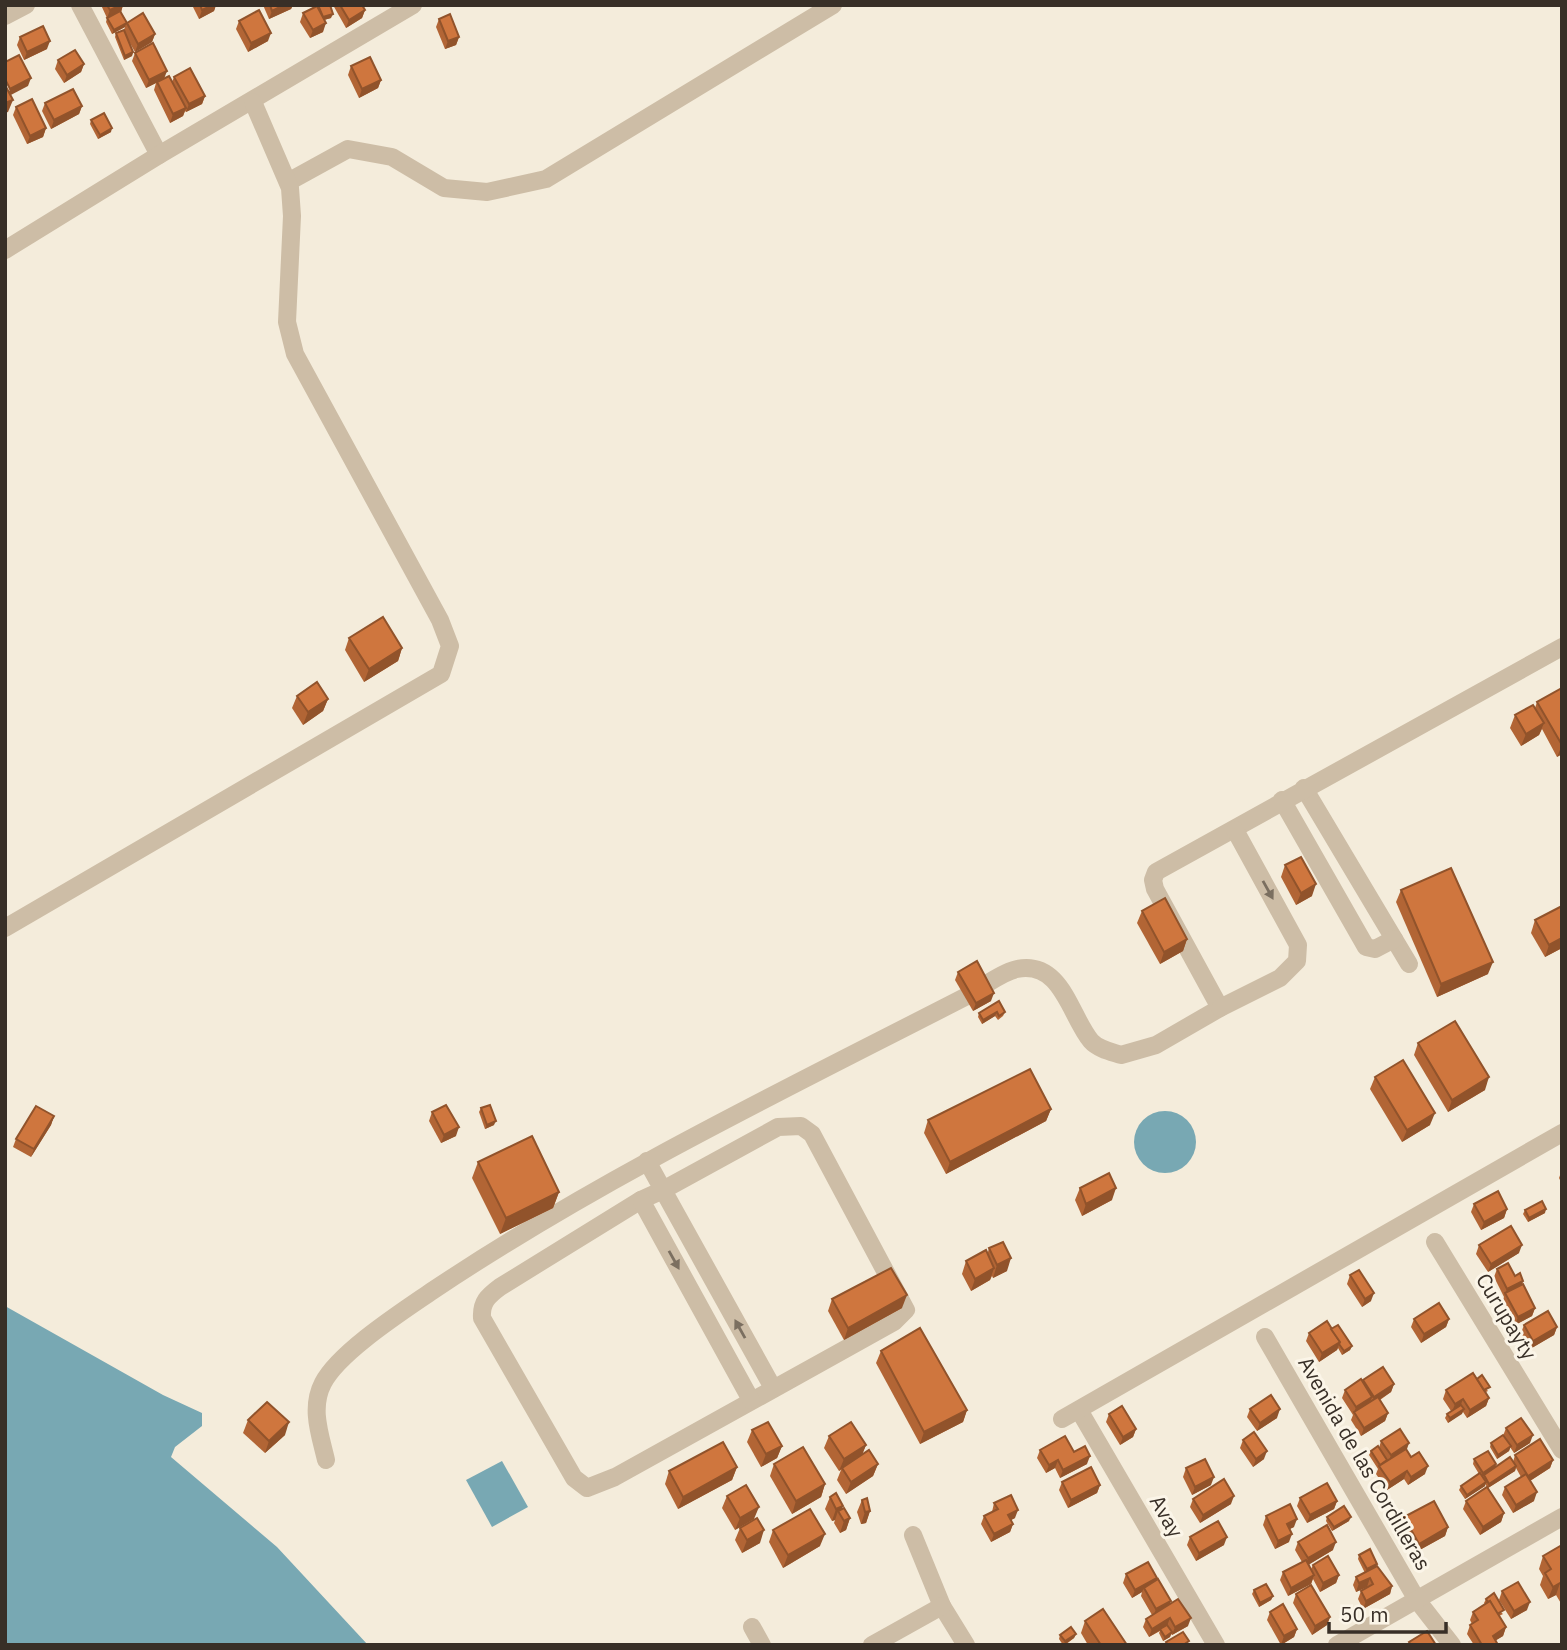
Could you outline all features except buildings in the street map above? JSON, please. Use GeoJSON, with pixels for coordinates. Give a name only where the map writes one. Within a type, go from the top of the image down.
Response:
{"type":"FeatureCollection","features":[{"type":"Feature","properties":{"kind":"street"},"geometry":{"type":"LineString","coordinates":[[5,16],[26,5]]}},
{"type":"Feature","properties":{"kind":"street"},"geometry":{"type":"LineString","coordinates":[[80,5],[159,155]]}},
{"type":"Feature","properties":{"kind":"street"},"geometry":{"type":"LineString","coordinates":[[288,183],[348,149],[392,157],[444,188],[487,192],[546,179],[833,5]]}},
{"type":"Feature","properties":{"kind":"street"},"geometry":{"type":"LineString","coordinates":[[6,249],[159,155],[253,102],[401,8]]}},
{"type":"Feature","properties":{"kind":"street"},"geometry":{"type":"LineString","coordinates":[[5,928],[441,674],[450,646],[440,620],[295,354],[287,322],[292,216],[288,183],[253,102]]}},
{"type":"Feature","properties":{"kind":"street"},"geometry":{"type":"LineString","coordinates":[[1220,1008],[1155,889],[1153,880],[1156,872],[1562,647]]}},
{"type":"Feature","properties":{"kind":"street"},"geometry":{"type":"LineString","coordinates":[[1304,788],[1409,964]]}},
{"type":"Feature","properties":{"kind":"street"},"geometry":{"type":"LineString","coordinates":[[1282,800],[1366,947],[1375,950],[1394,939]]}},
{"type":"Feature","properties":{"kind":"street"},"geometry":{"type":"LineString","coordinates":[[983,986],[1015,969],[1036,970],[1051,978],[1067,997],[1092,1042],[1121,1055],[1156,1045],[1220,1008],[1280,978],[1297,961],[1298,945],[1236,830]]}},
{"type":"Feature","properties":{"kind":"street"},"geometry":{"type":"LineString","coordinates":[[326,1460],[316,1412],[323,1383],[341,1360],[405,1310],[504,1243],[647,1160],[965,997]]}},
{"type":"Feature","properties":{"kind":"street"},"geometry":{"type":"LineString","coordinates":[[801,1126],[812,1134],[906,1310],[894,1322],[615,1477],[587,1488],[574,1478],[482,1318],[482,1307],[487,1297],[500,1287],[641,1200],[778,1127],[801,1126]]}},
{"type":"Feature","properties":{"kind":"street"},"geometry":{"type":"LineString","coordinates":[[1062,1419],[1562,1133]]}},
{"type":"Feature","properties":{"kind":"street"},"geometry":{"type":"LineString","coordinates":[[647,1160],[773,1388]]}},
{"type":"Feature","properties":{"kind":"street"},"geometry":{"type":"LineString","coordinates":[[641,1200],[751,1400]]}},
{"type":"Feature","properties":{"kind":"street","name":"Curupayty"},"geometry":{"type":"LineString","coordinates":[[1435,1242],[1562,1450]]}},
{"type":"Feature","properties":{"kind":"street","name":"Avenida de las Cordilleras"},"geometry":{"type":"LineString","coordinates":[[1265,1337],[1418,1600],[1451,1645]]}},
{"type":"Feature","properties":{"kind":"street","name":"Avay"},"geometry":{"type":"LineString","coordinates":[[1079,1409],[1216,1645]]}},
{"type":"Feature","properties":{"kind":"street"},"geometry":{"type":"LineString","coordinates":[[1337,1645],[1562,1517]]}},
{"type":"Feature","properties":{"kind":"street"},"geometry":{"type":"LineString","coordinates":[[913,1535],[942,1606],[966,1645]]}},
{"type":"Feature","properties":{"kind":"street"},"geometry":{"type":"LineString","coordinates":[[872,1645],[942,1606]]}},
{"type":"Feature","properties":{"kind":"street"},"geometry":{"type":"LineString","coordinates":[[752,1627],[762,1645]]}},
{"type":"Feature","properties":{"kind":"water"},"geometry":{"type":"Polygon","coordinates":[[[1165,1111],[1177,1113],[1187,1120],[1194,1130],[1194,1154],[1187,1164],[1177,1171],[1165,1173],[1153,1171],[1143,1164],[1136,1154],[1134,1142],[1136,1130],[1143,1120],[1153,1113],[1165,1111]]]}},
{"type":"Feature","properties":{"kind":"water"},"geometry":{"type":"Polygon","coordinates":[[[5,1306],[163,1395],[202,1413],[202,1426],[175,1447],[171,1457],[277,1547],[368,1645],[5,1645],[5,1306]]]}},
{"type":"Feature","properties":{"kind":"water"},"geometry":{"type":"Polygon","coordinates":[[[502,1461],[528,1507],[492,1527],[466,1480],[502,1461]]]}}]}
